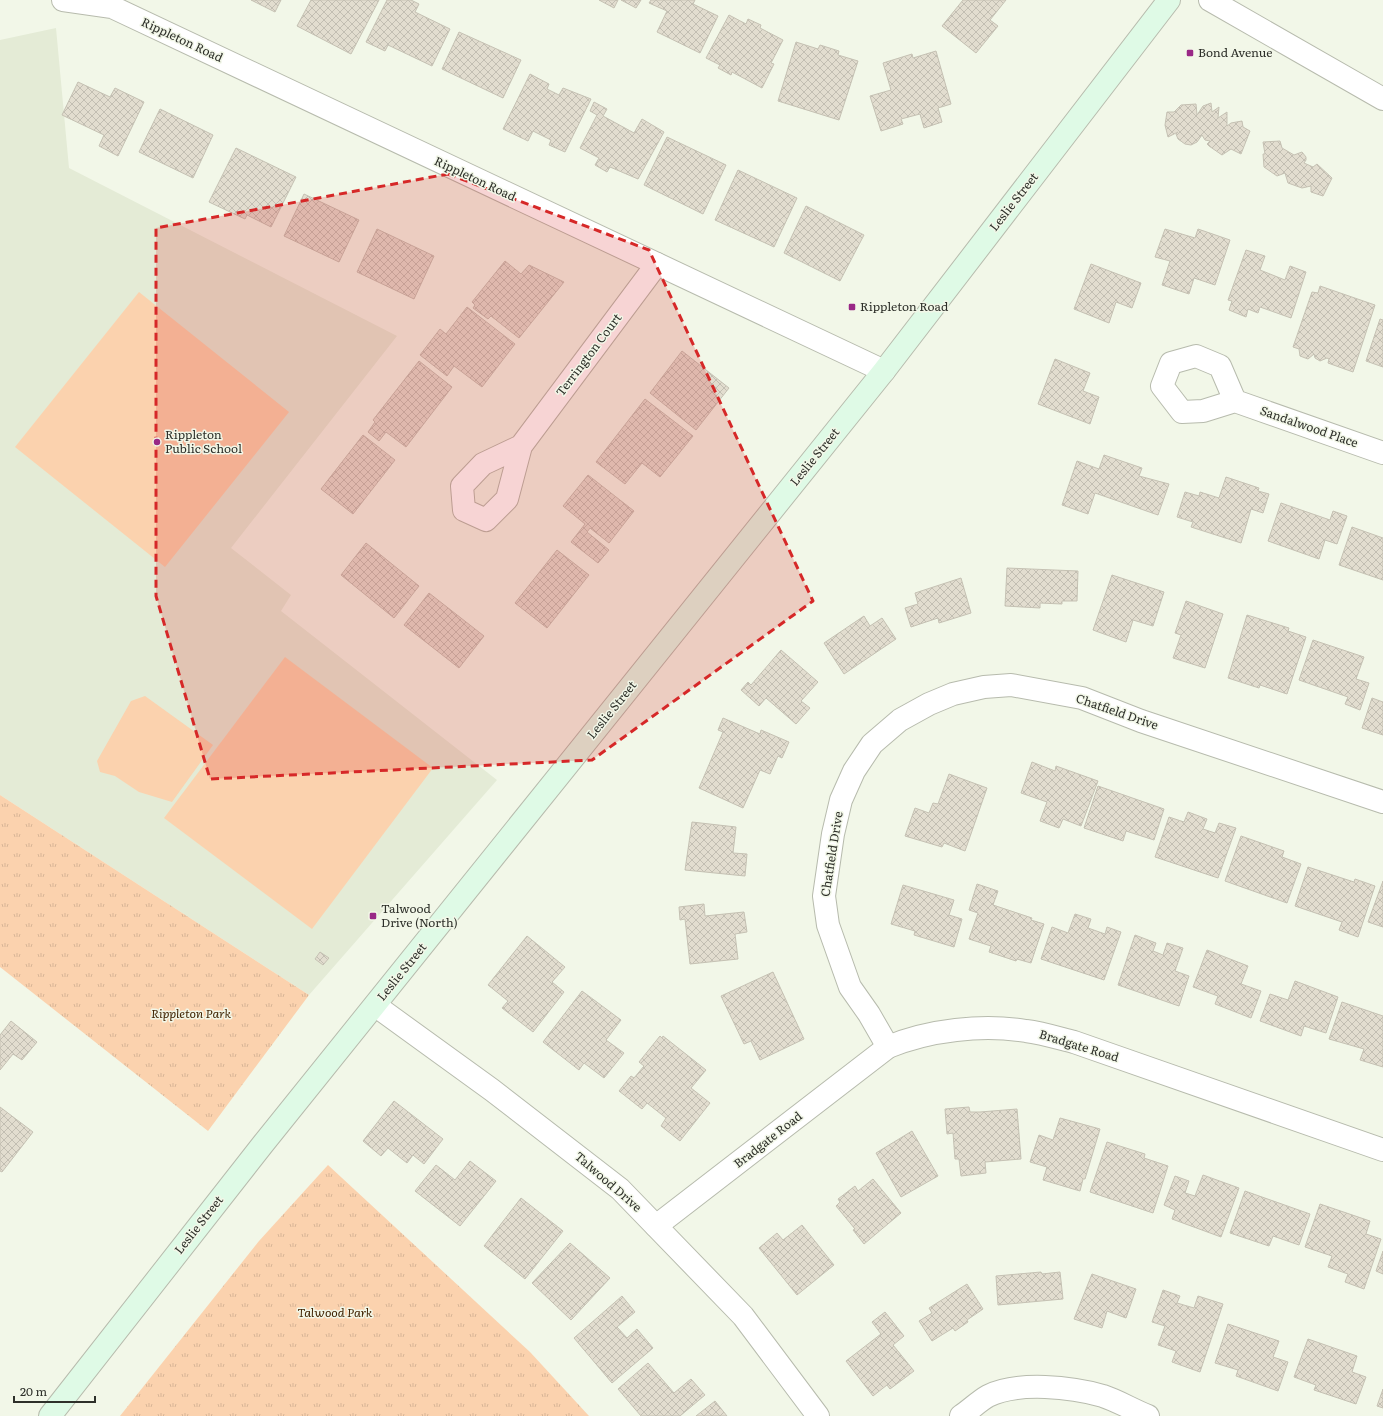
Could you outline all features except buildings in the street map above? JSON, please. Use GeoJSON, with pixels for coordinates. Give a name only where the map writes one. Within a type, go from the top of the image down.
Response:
{"type":"FeatureCollection","features":[{"type":"Feature","properties":{"kind":"main road","name":"Leslie Street"},"geometry":{"type":"LineString","coordinates":[[50,1416],[263,1144],[376,1006],[884,371],[1169,0]]}},
{"type":"Feature","properties":{"kind":"street","name":"Rippleton Road"},"geometry":{"type":"LineString","coordinates":[[63,0],[112,7],[884,371]]}},
{"type":"Feature","properties":{"kind":"street"},"geometry":{"type":"LineString","coordinates":[[1210,0],[1383,99]]}},
{"type":"Feature","properties":{"kind":"street","name":"Terrington Court"},"geometry":{"type":"LineString","coordinates":[[521,446],[657,264]]}},
{"type":"Feature","properties":{"kind":"street","name":"Sandalwood Place"},"geometry":{"type":"LineString","coordinates":[[1235,401],[1383,453]]}},
{"type":"Feature","properties":{"kind":"street","name":"Chatfield Drive"},"geometry":{"type":"LineString","coordinates":[[888,1047],[869,1014],[850,987],[828,925],[824,896],[833,834],[841,800],[854,771],[872,744],[900,720],[929,704],[953,694],[984,687],[1011,685],[1082,698],[1141,721],[1383,802]]}},
{"type":"Feature","properties":{"kind":"street","name":"Talwood Drive"},"geometry":{"type":"LineString","coordinates":[[376,1006],[492,1090],[620,1189],[743,1316],[818,1416]]}},
{"type":"Feature","properties":{"kind":"street","name":"Bradgate Road"},"geometry":{"type":"LineString","coordinates":[[656,1226],[888,1047],[908,1039],[980,1028],[1026,1031],[1074,1042],[1383,1150]]}},
{"type":"Feature","properties":{"kind":"street"},"geometry":{"type":"LineString","coordinates":[[961,1416],[989,1396],[1015,1389],[1041,1387],[1070,1389],[1104,1396],[1148,1416]]}},
{"type":"Feature","properties":{"kind":"highlighted area"},"geometry":{"type":"Polygon","coordinates":[[[448,174],[649,250],[813,601],[592,760],[210,779],[156,596],[156,228],[448,174]]]}},
{"type":"Feature","properties":{"kind":"shaded area","name":"Rippleton Public School"},"geometry":{"type":"Polygon","coordinates":[[[56,28],[69,168],[397,336],[231,548],[291,595],[281,611],[497,780],[309,995],[0,795],[0,40],[56,28]]]}},
{"type":"Feature","properties":{"kind":"green space"},"geometry":{"type":"Polygon","coordinates":[[[139,292],[289,412],[165,567],[15,447],[139,292]]]}},
{"type":"Feature","properties":{"kind":"green space"},"geometry":{"type":"Polygon","coordinates":[[[285,657],[433,768],[312,929],[164,818],[285,657]]]}},
{"type":"Feature","properties":{"kind":"green space"},"geometry":{"type":"Polygon","coordinates":[[[145,696],[213,745],[172,802],[139,792],[115,776],[100,772],[97,761],[131,701],[145,696]]]}},
{"type":"Feature","properties":{"kind":"green space","name":"Rippleton Park"},"geometry":{"type":"Polygon","coordinates":[[[0,795],[309,995],[208,1131],[0,967],[0,795]]]}},
{"type":"Feature","properties":{"kind":"green space","name":"Talwood Park"},"geometry":{"type":"Polygon","coordinates":[[[328,1165],[530,1352],[589,1416],[120,1416],[259,1241],[328,1165]]]}},
{"type":"Feature","properties":{"kind":"place","name":"Bond Avenue"},"geometry":{"type":"Point","coordinates":[1190,53]}},
{"type":"Feature","properties":{"kind":"place","name":"Rippleton Road"},"geometry":{"type":"Point","coordinates":[852,307]}},
{"type":"Feature","properties":{"kind":"place","name":"Rippleton Public School"},"geometry":{"type":"Point","coordinates":[157,442]}},
{"type":"Feature","properties":{"kind":"place","name":"Talwood Drive (North)"},"geometry":{"type":"Point","coordinates":[373,916]}}]}
